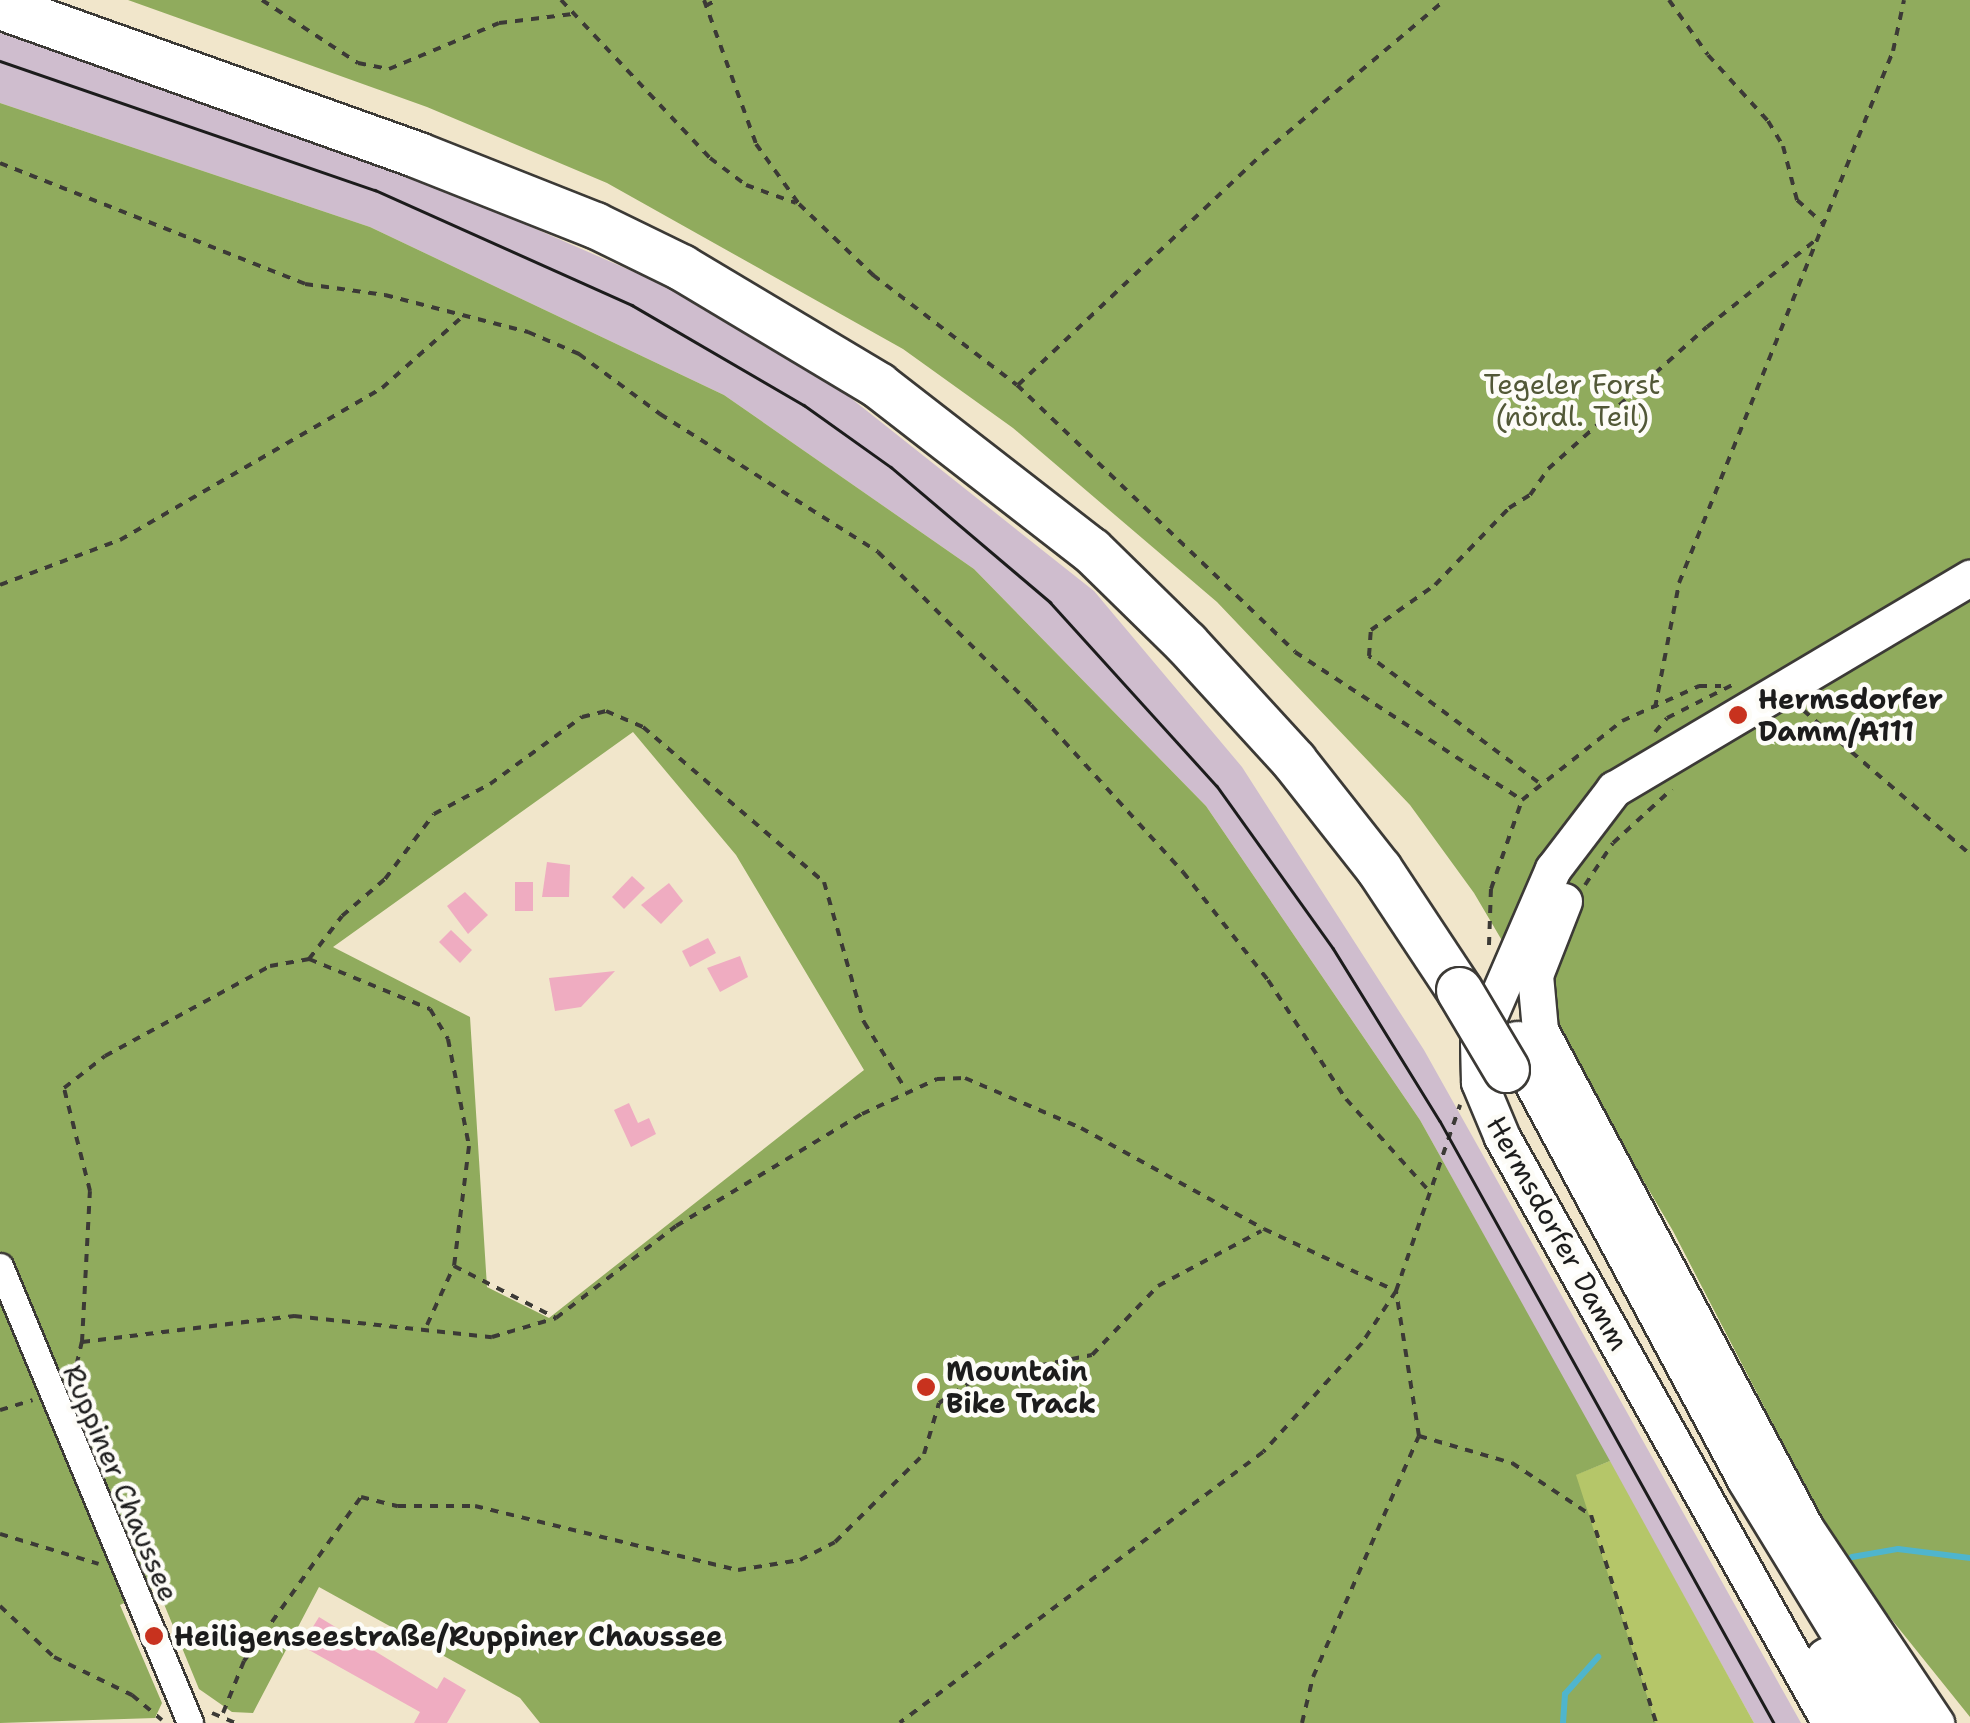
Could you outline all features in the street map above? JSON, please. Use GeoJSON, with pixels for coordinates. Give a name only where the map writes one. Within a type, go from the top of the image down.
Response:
{"type":"FeatureCollection","features":[{"type":"Feature","properties":{"kind":"highway"},"geometry":{"type":"LineString","coordinates":[[50,0],[438,137],[623,214],[772,292],[888,365],[1108,536],[1215,639],[1339,780],[1473,971],[1511,1057],[1726,1484],[1870,1723]]}},
{"type":"Feature","properties":{"kind":"highway"},"geometry":{"type":"LineString","coordinates":[[0,6],[418,155],[594,225],[681,267],[878,385],[1091,550],[1186,643],[1294,761],[1380,869],[1473,971]]}},
{"type":"Feature","properties":{"kind":"highway"},"geometry":{"type":"LineString","coordinates":[[1511,1057],[1749,1477],[1899,1723]]}},
{"type":"Feature","properties":{"kind":"highway"},"geometry":{"type":"LineString","coordinates":[[1825,1654],[1860,1723]]}},
{"type":"Feature","properties":{"kind":"main road","name":"Hermsdorfer Damm"},"geometry":{"type":"LineString","coordinates":[[1936,1723],[1805,1527],[1540,1030],[1532,1000],[1549,932],[1586,857],[1674,770],[1970,578]]}},
{"type":"Feature","properties":{"kind":"main road","name":"Hermsdorfer Damm"},"geometry":{"type":"LineString","coordinates":[[1674,770],[1614,788],[1568,844],[1508,963],[1478,1042],[1479,1082],[1528,1185],[1830,1723]]}},
{"type":"Feature","properties":{"kind":"street","name":"Ruppiner Chaussee"},"geometry":{"type":"LineString","coordinates":[[0,1266],[49,1394],[120,1558],[196,1717]]}},
{"type":"Feature","properties":{"kind":"path"},"geometry":{"type":"LineString","coordinates":[[262,0],[358,63],[390,69],[499,23],[572,14]]}},
{"type":"Feature","properties":{"kind":"path"},"geometry":{"type":"LineString","coordinates":[[560,0],[710,158],[746,185],[799,204]]}},
{"type":"Feature","properties":{"kind":"path"},"geometry":{"type":"LineString","coordinates":[[717,0],[704,3],[756,144],[799,204],[873,275],[1017,386],[1295,652],[1522,800]]}},
{"type":"Feature","properties":{"kind":"path"},"geometry":{"type":"LineString","coordinates":[[1017,386],[1262,154],[1445,0]]}},
{"type":"Feature","properties":{"kind":"path"},"geometry":{"type":"LineString","coordinates":[[1669,0],[1708,55],[1768,121],[1783,146],[1797,200],[1824,224]]}},
{"type":"Feature","properties":{"kind":"path"},"geometry":{"type":"LineString","coordinates":[[1656,708],[1680,583],[1893,51],[1904,0]]}},
{"type":"Feature","properties":{"kind":"path"},"geometry":{"type":"LineString","coordinates":[[0,163],[305,284],[385,295],[528,332],[579,354],[660,414],[878,552],[1031,705],[1183,872],[1268,980],[1346,1098],[1430,1192]]}},
{"type":"Feature","properties":{"kind":"path"},"geometry":{"type":"LineString","coordinates":[[1538,782],[1369,656],[1371,630],[1435,585],[1563,456],[1818,238]]}},
{"type":"Feature","properties":{"kind":"path"},"geometry":{"type":"LineString","coordinates":[[0,585],[120,540],[382,388],[462,318]]}},
{"type":"Feature","properties":{"kind":"path"},"geometry":{"type":"LineString","coordinates":[[1473,971],[1491,889],[1522,800],[1538,782],[1622,722],[1699,686],[1726,686],[1695,702]]}},
{"type":"Feature","properties":{"kind":"path"},"geometry":{"type":"LineString","coordinates":[[1789,698],[1970,854]]}},
{"type":"Feature","properties":{"kind":"path"},"geometry":{"type":"LineString","coordinates":[[308,959],[434,814],[490,784],[582,717],[606,711],[643,727],[824,882],[864,1022],[906,1090]]}},
{"type":"Feature","properties":{"kind":"path"},"geometry":{"type":"LineString","coordinates":[[1583,890],[1612,843],[1674,770]]}},
{"type":"Feature","properties":{"kind":"path"},"geometry":{"type":"LineString","coordinates":[[0,1410],[49,1394],[65,1394],[72,1384],[82,1342],[90,1190],[64,1088],[105,1056],[270,966],[308,959],[430,1008],[448,1039],[470,1146],[454,1266],[426,1326]]}},
{"type":"Feature","properties":{"kind":"path"},"geometry":{"type":"LineString","coordinates":[[82,1342],[138,1330],[217,1330],[294,1316],[426,1326],[492,1338],[556,1318],[676,1226],[906,1090],[937,1079],[966,1078],[1081,1128],[1264,1229],[1396,1291]]}},
{"type":"Feature","properties":{"kind":"path"},"geometry":{"type":"LineString","coordinates":[[900,1723],[1264,1452],[1362,1343],[1396,1291],[1430,1192],[1437,1157],[1466,1098]]}},
{"type":"Feature","properties":{"kind":"path"},"geometry":{"type":"LineString","coordinates":[[223,1713],[244,1661],[362,1497],[398,1506],[475,1506],[738,1570],[800,1560],[835,1542],[924,1454],[939,1403],[977,1378],[1092,1355],[1158,1286],[1264,1229]]}},
{"type":"Feature","properties":{"kind":"path"},"geometry":{"type":"LineString","coordinates":[[454,1266],[556,1318]]}},
{"type":"Feature","properties":{"kind":"path"},"geometry":{"type":"LineString","coordinates":[[1302,1723],[1313,1677],[1419,1436],[1396,1291]]}},
{"type":"Feature","properties":{"kind":"path"},"geometry":{"type":"LineString","coordinates":[[1419,1436],[1512,1463],[1591,1515],[1656,1723]]}},
{"type":"Feature","properties":{"kind":"path"},"geometry":{"type":"LineString","coordinates":[[0,1534],[95,1566],[120,1558]]}},
{"type":"Feature","properties":{"kind":"path"},"geometry":{"type":"LineString","coordinates":[[0,1606],[54,1657],[132,1694],[163,1722]]}},
{"type":"Feature","properties":{"kind":"path"},"geometry":{"type":"LineString","coordinates":[[196,1717],[236,1723]]}},
{"type":"Feature","properties":{"kind":"shaded area"},"geometry":{"type":"Polygon","coordinates":[[[0,33],[376,159],[650,279],[804,361],[1094,591],[1242,767],[1424,1050],[1801,1723],[1754,1723],[1420,1120],[1206,806],[974,569],[724,395],[370,227],[0,103],[0,33]]]}},
{"type":"Feature","properties":{"kind":"green space","name":"Tegeler Forst (nördl. Teil)"},"geometry":{"type":"Polygon","coordinates":[[[128,0],[1970,0],[1970,1717],[1843,1559],[1673,1231],[1474,893],[1410,805],[1217,602],[1013,428],[903,349],[607,183],[427,107],[128,0]]]}},
{"type":"Feature","properties":{"kind":"green space"},"geometry":{"type":"Polygon","coordinates":[[[0,103],[370,227],[724,395],[974,569],[1206,806],[1420,1120],[1610,1461],[1576,1475],[1656,1723],[540,1723],[520,1698],[319,1587],[253,1713],[232,1712],[199,1689],[157,1587],[120,1605],[162,1703],[155,1718],[0,1723],[0,103]],[[633,732],[333,947],[470,1017],[487,1287],[549,1318],[864,1070],[736,855],[633,732]]]}},
{"type":"Feature","properties":{"kind":"green space"},"geometry":{"type":"Polygon","coordinates":[[[1610,1461],[1754,1723],[1656,1723],[1575,1475],[1610,1461]]]}},
{"type":"Feature","properties":{"kind":"building"},"geometry":{"type":"Polygon","coordinates":[[[547,862],[570,865],[569,897],[542,897],[547,862]]]}},
{"type":"Feature","properties":{"kind":"building"},"geometry":{"type":"Polygon","coordinates":[[[632,876],[645,888],[624,909],[612,897],[632,876]]]}},
{"type":"Feature","properties":{"kind":"building"},"geometry":{"type":"Polygon","coordinates":[[[515,882],[533,882],[533,911],[515,911],[515,882]]]}},
{"type":"Feature","properties":{"kind":"building"},"geometry":{"type":"Polygon","coordinates":[[[669,883],[683,901],[661,924],[641,905],[669,883]]]}},
{"type":"Feature","properties":{"kind":"building"},"geometry":{"type":"Polygon","coordinates":[[[465,892],[488,915],[468,934],[447,906],[465,892]]]}},
{"type":"Feature","properties":{"kind":"building"},"geometry":{"type":"Polygon","coordinates":[[[451,930],[472,950],[460,963],[439,942],[451,930]]]}},
{"type":"Feature","properties":{"kind":"building"},"geometry":{"type":"Polygon","coordinates":[[[708,938],[716,953],[690,967],[682,951],[708,938]]]}},
{"type":"Feature","properties":{"kind":"building"},"geometry":{"type":"Polygon","coordinates":[[[740,956],[748,977],[720,992],[707,968],[740,956]]]}},
{"type":"Feature","properties":{"kind":"building"},"geometry":{"type":"Polygon","coordinates":[[[615,971],[581,1007],[555,1011],[549,978],[615,971]]]}},
{"type":"Feature","properties":{"kind":"building"},"geometry":{"type":"Polygon","coordinates":[[[629,1103],[638,1123],[649,1118],[656,1134],[631,1147],[614,1110],[629,1103]]]}},
{"type":"Feature","properties":{"kind":"building"},"geometry":{"type":"Polygon","coordinates":[[[319,1617],[437,1689],[444,1677],[466,1690],[447,1723],[414,1723],[420,1712],[309,1650],[314,1643],[306,1638],[319,1617]]]}},
{"type":"Feature","properties":{"kind":"waterway"},"geometry":{"type":"LineString","coordinates":[[1852,1557],[1898,1549],[1970,1558]]}},
{"type":"Feature","properties":{"kind":"waterway"},"geometry":{"type":"LineString","coordinates":[[1563,1723],[1565,1694],[1598,1657]]}},
{"type":"Feature","properties":{"kind":"tram line"},"geometry":{"type":"LineString","coordinates":[[0,61],[375,190],[632,305],[804,405],[891,467],[1050,602],[1217,786],[1333,948],[1440,1121],[1774,1723]]}},
{"type":"Feature","properties":{"kind":"place","name":"Hermsdorfer Damm/A111"},"geometry":{"type":"Point","coordinates":[1738,715]}},
{"type":"Feature","properties":{"kind":"place","name":"Mountain Bike Track"},"geometry":{"type":"Point","coordinates":[926,1387]}},
{"type":"Feature","properties":{"kind":"place","name":"Heiligenseestraße/Ruppiner Chaussee"},"geometry":{"type":"Point","coordinates":[154,1636]}}]}
